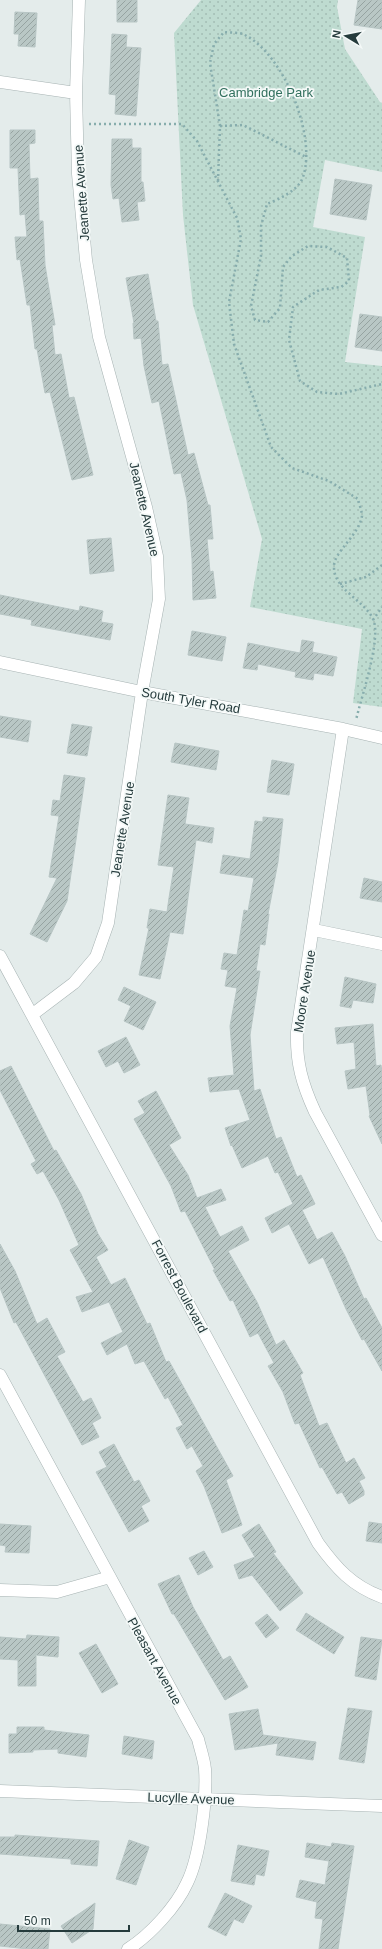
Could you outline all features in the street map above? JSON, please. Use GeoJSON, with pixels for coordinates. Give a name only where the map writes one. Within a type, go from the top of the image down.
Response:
{"type":"FeatureCollection","features":[{"type":"Feature","properties":{"kind":"street","name":"Jeanette Avenue"},"geometry":{"type":"LineString","coordinates":[[33,1014],[74,983],[96,957],[108,923],[142,692],[159,598],[157,556],[146,507],[100,337],[86,260],[78,174],[76,92],[79,0]]}},
{"type":"Feature","properties":{"kind":"street"},"geometry":{"type":"LineString","coordinates":[[0,82],[76,92]]}},
{"type":"Feature","properties":{"kind":"street","name":"South Tyler Road"},"geometry":{"type":"LineString","coordinates":[[0,662],[142,692],[348,730],[382,738]]}},
{"type":"Feature","properties":{"kind":"street","name":"Moore Avenue"},"geometry":{"type":"LineString","coordinates":[[348,730],[297,1032],[296,1053],[300,1070],[315,1112],[382,1235]]}},
{"type":"Feature","properties":{"kind":"street"},"geometry":{"type":"LineString","coordinates":[[314,930],[382,944]]}},
{"type":"Feature","properties":{"kind":"street","name":"Forrest Boulevard"},"geometry":{"type":"LineString","coordinates":[[0,956],[33,1014],[318,1543],[344,1576],[370,1593],[382,1597]]}},
{"type":"Feature","properties":{"kind":"street","name":"Pleasant Avenue"},"geometry":{"type":"LineString","coordinates":[[0,1375],[198,1739],[204,1769],[204,1798],[198,1849],[187,1884],[167,1915],[128,1949]]}},
{"type":"Feature","properties":{"kind":"street"},"geometry":{"type":"LineString","coordinates":[[0,1590],[57,1592],[110,1577]]}},
{"type":"Feature","properties":{"kind":"street","name":"Lucylle Avenue"},"geometry":{"type":"LineString","coordinates":[[0,1791],[382,1806]]}},
{"type":"Feature","properties":{"kind":"path"},"geometry":{"type":"LineString","coordinates":[[218,181],[220,126],[210,63],[214,44],[224,32],[245,35],[267,52],[288,83],[302,122],[307,149],[302,178],[288,195],[267,204],[261,226],[261,256],[251,306],[256,320],[268,322],[280,308],[283,267],[292,256],[308,246],[327,247],[347,258],[349,281],[341,287],[318,290],[293,307],[289,340],[300,381],[318,392],[339,394],[382,384]]}},
{"type":"Feature","properties":{"kind":"path"},"geometry":{"type":"LineString","coordinates":[[77,124],[182,124],[197,141],[236,218],[241,239],[229,302],[234,344],[271,447],[292,468],[329,481],[358,498],[362,516],[352,540],[339,553],[334,566],[340,584],[365,607],[373,620],[376,640],[348,730]]}},
{"type":"Feature","properties":{"kind":"path"},"geometry":{"type":"LineString","coordinates":[[220,126],[243,125],[306,157]]}},
{"type":"Feature","properties":{"kind":"path"},"geometry":{"type":"LineString","coordinates":[[340,584],[366,577],[382,565]]}},
{"type":"Feature","properties":{"kind":"path"},"geometry":{"type":"LineString","coordinates":[[373,620],[382,607]]}},
{"type":"Feature","properties":{"kind":"green space","name":"Cambridge Park"},"geometry":{"type":"Polygon","coordinates":[[[201,0],[338,0],[337,7],[345,49],[382,103],[382,172],[325,160],[313,227],[365,237],[345,362],[382,366],[382,707],[353,703],[362,629],[250,607],[262,539],[193,305],[183,215],[174,33],[201,0]]]}},
{"type":"Feature","properties":{"kind":"building"},"geometry":{"type":"Polygon","coordinates":[[[117,0],[137,0],[137,22],[117,22],[117,0]]]}},
{"type":"Feature","properties":{"kind":"building"},"geometry":{"type":"Polygon","coordinates":[[[358,0],[382,0],[382,29],[354,25],[358,0]]]}},
{"type":"Feature","properties":{"kind":"building"},"geometry":{"type":"Polygon","coordinates":[[[15,12],[37,13],[35,47],[18,46],[19,34],[14,34],[15,12]]]}},
{"type":"Feature","properties":{"kind":"building"},"geometry":{"type":"Polygon","coordinates":[[[112,34],[127,35],[126,47],[141,48],[136,116],[115,114],[116,95],[109,94],[112,34]]]}},
{"type":"Feature","properties":{"kind":"building"},"geometry":{"type":"Polygon","coordinates":[[[10,130],[35,130],[35,143],[29,144],[30,179],[38,178],[39,221],[43,221],[45,265],[55,325],[52,325],[55,355],[61,354],[69,398],[74,397],[93,475],[72,480],[50,392],[45,393],[37,349],[35,349],[30,305],[27,305],[20,259],[17,260],[15,237],[27,237],[25,214],[20,215],[18,168],[10,168],[10,130]]]}},
{"type":"Feature","properties":{"kind":"building"},"geometry":{"type":"Polygon","coordinates":[[[112,139],[132,139],[132,148],[141,148],[141,182],[143,182],[145,201],[137,202],[139,220],[122,222],[119,198],[113,199],[111,185],[112,139]]]}},
{"type":"Feature","properties":{"kind":"building"},"geometry":{"type":"Polygon","coordinates":[[[335,179],[372,185],[366,220],[330,214],[335,179]]]}},
{"type":"Feature","properties":{"kind":"building"},"geometry":{"type":"Polygon","coordinates":[[[148,274],[156,321],[158,321],[162,365],[168,364],[188,455],[194,453],[208,505],[210,505],[213,539],[207,539],[210,572],[213,571],[216,598],[193,600],[192,559],[187,500],[181,473],[174,474],[159,401],[152,403],[144,366],[141,338],[134,339],[134,323],[126,278],[148,274]]]}},
{"type":"Feature","properties":{"kind":"building"},"geometry":{"type":"Polygon","coordinates":[[[360,314],[382,317],[382,351],[355,347],[360,314]]]}},
{"type":"Feature","properties":{"kind":"building"},"geometry":{"type":"Polygon","coordinates":[[[111,538],[114,571],[90,574],[87,540],[111,538]]]}},
{"type":"Feature","properties":{"kind":"building"},"geometry":{"type":"Polygon","coordinates":[[[0,595],[79,611],[80,606],[103,611],[101,622],[113,624],[110,640],[31,625],[32,620],[0,614],[0,595]]]}},
{"type":"Feature","properties":{"kind":"building"},"geometry":{"type":"Polygon","coordinates":[[[192,631],[226,637],[222,661],[188,655],[192,631]]]}},
{"type":"Feature","properties":{"kind":"building"},"geometry":{"type":"Polygon","coordinates":[[[302,640],[314,642],[312,652],[337,657],[333,676],[314,673],[313,680],[295,677],[296,672],[258,664],[257,670],[243,668],[248,643],[300,653],[302,640]]]}},
{"type":"Feature","properties":{"kind":"building"},"geometry":{"type":"Polygon","coordinates":[[[0,716],[31,721],[28,742],[0,737],[0,716]]]}},
{"type":"Feature","properties":{"kind":"building"},"geometry":{"type":"Polygon","coordinates":[[[72,724],[92,727],[87,756],[67,753],[72,724]]]}},
{"type":"Feature","properties":{"kind":"building"},"geometry":{"type":"Polygon","coordinates":[[[175,743],[219,751],[216,770],[171,762],[175,743]]]}},
{"type":"Feature","properties":{"kind":"building"},"geometry":{"type":"Polygon","coordinates":[[[272,760],[294,764],[289,795],[267,792],[272,760]]]}},
{"type":"Feature","properties":{"kind":"building"},"geometry":{"type":"Polygon","coordinates":[[[64,775],[85,778],[67,901],[47,942],[30,934],[57,878],[49,877],[59,816],[51,815],[53,800],[60,801],[64,775]]]}},
{"type":"Feature","properties":{"kind":"building"},"geometry":{"type":"Polygon","coordinates":[[[168,795],[189,798],[185,824],[214,828],[212,843],[196,840],[183,934],[170,932],[160,979],[139,975],[149,928],[147,928],[150,909],[167,912],[174,867],[158,865],[168,795]]]}},
{"type":"Feature","properties":{"kind":"building"},"geometry":{"type":"Polygon","coordinates":[[[263,817],[283,819],[278,862],[268,914],[265,945],[260,944],[256,971],[260,971],[250,1035],[254,1091],[260,1089],[276,1139],[281,1137],[297,1177],[301,1175],[315,1204],[302,1210],[317,1240],[332,1232],[345,1256],[364,1299],[366,1298],[382,1328],[382,1371],[364,1339],[362,1340],[346,1309],[323,1257],[309,1264],[289,1224],[272,1233],[265,1218],[293,1204],[278,1172],[275,1173],[268,1156],[242,1168],[232,1145],[231,1146],[225,1128],[250,1120],[239,1089],[210,1092],[208,1078],[234,1075],[230,1026],[237,988],[225,986],[228,970],[221,969],[224,953],[237,955],[244,910],[248,911],[254,878],[220,873],[223,855],[250,859],[255,821],[263,822],[263,817]]]}},
{"type":"Feature","properties":{"kind":"building"},"geometry":{"type":"Polygon","coordinates":[[[364,878],[382,882],[382,902],[360,898],[364,878]]]}},
{"type":"Feature","properties":{"kind":"building"},"geometry":{"type":"Polygon","coordinates":[[[345,977],[376,984],[373,1003],[353,1000],[351,1008],[340,1006],[345,977]]]}},
{"type":"Feature","properties":{"kind":"building"},"geometry":{"type":"Polygon","coordinates":[[[124,987],[156,1002],[143,1030],[124,1021],[131,1006],[118,1000],[124,987]]]}},
{"type":"Feature","properties":{"kind":"building"},"geometry":{"type":"Polygon","coordinates":[[[373,1024],[376,1066],[381,1065],[382,1072],[382,1144],[369,1116],[366,1086],[348,1089],[345,1071],[356,1069],[354,1042],[337,1044],[335,1028],[373,1024]]]}},
{"type":"Feature","properties":{"kind":"building"},"geometry":{"type":"Polygon","coordinates":[[[126,1037],[140,1065],[124,1073],[118,1061],[106,1067],[98,1051],[126,1037]]]}},
{"type":"Feature","properties":{"kind":"building"},"geometry":{"type":"Polygon","coordinates":[[[11,1066],[54,1151],[56,1150],[81,1194],[98,1234],[108,1250],[96,1257],[111,1285],[125,1278],[147,1324],[150,1323],[166,1362],[169,1361],[233,1476],[226,1480],[242,1525],[222,1533],[204,1486],[196,1471],[203,1466],[192,1446],[187,1449],[176,1428],[183,1425],[168,1397],[165,1399],[144,1361],[135,1364],[127,1344],[107,1355],[101,1343],[123,1332],[109,1302],[82,1312],[76,1297],[93,1292],[70,1250],[79,1245],[59,1200],[43,1171],[37,1174],[31,1164],[36,1161],[0,1090],[0,1071],[11,1066]]]}},
{"type":"Feature","properties":{"kind":"building"},"geometry":{"type":"Polygon","coordinates":[[[156,1091],[181,1138],[169,1145],[188,1175],[197,1198],[221,1189],[226,1200],[205,1207],[220,1237],[242,1226],[249,1240],[228,1251],[257,1302],[276,1345],[284,1340],[303,1373],[300,1375],[319,1426],[327,1423],[346,1463],[354,1458],[365,1478],[359,1481],[364,1491],[364,1495],[349,1504],[342,1492],[337,1494],[322,1467],[320,1468],[299,1423],[295,1424],[283,1392],[268,1366],[274,1363],[258,1333],[250,1337],[233,1300],[230,1301],[213,1270],[215,1270],[185,1211],[181,1212],[171,1186],[134,1119],[145,1113],[138,1101],[156,1091]]]}},
{"type":"Feature","properties":{"kind":"building"},"geometry":{"type":"Polygon","coordinates":[[[0,1244],[15,1271],[37,1324],[47,1318],[65,1352],[57,1356],[83,1402],[91,1398],[101,1418],[92,1423],[99,1437],[82,1445],[16,1322],[14,1323],[0,1288],[0,1244]]]}},
{"type":"Feature","properties":{"kind":"building"},"geometry":{"type":"Polygon","coordinates":[[[114,1444],[134,1482],[139,1480],[150,1501],[141,1506],[149,1521],[129,1532],[96,1472],[107,1467],[99,1452],[114,1444]]]}},
{"type":"Feature","properties":{"kind":"building"},"geometry":{"type":"Polygon","coordinates":[[[369,1522],[382,1524],[382,1543],[366,1541],[369,1522]]]}},
{"type":"Feature","properties":{"kind":"building"},"geometry":{"type":"Polygon","coordinates":[[[0,1524],[31,1526],[29,1553],[5,1552],[6,1546],[0,1545],[0,1524]]]}},
{"type":"Feature","properties":{"kind":"building"},"geometry":{"type":"Polygon","coordinates":[[[259,1524],[276,1552],[273,1553],[303,1593],[280,1611],[252,1575],[239,1579],[234,1565],[255,1557],[242,1535],[259,1524]]]}},
{"type":"Feature","properties":{"kind":"building"},"geometry":{"type":"Polygon","coordinates":[[[204,1551],[213,1567],[198,1575],[189,1558],[204,1551]]]}},
{"type":"Feature","properties":{"kind":"building"},"geometry":{"type":"Polygon","coordinates":[[[179,1575],[193,1607],[223,1660],[230,1656],[248,1687],[225,1700],[174,1614],[172,1614],[158,1584],[179,1575]]]}},
{"type":"Feature","properties":{"kind":"building"},"geometry":{"type":"Polygon","coordinates":[[[306,1613],[344,1637],[334,1654],[296,1630],[306,1613]]]}},
{"type":"Feature","properties":{"kind":"building"},"geometry":{"type":"Polygon","coordinates":[[[267,1614],[279,1628],[266,1638],[255,1623],[267,1614]]]}},
{"type":"Feature","properties":{"kind":"building"},"geometry":{"type":"Polygon","coordinates":[[[27,1635],[59,1637],[58,1657],[36,1655],[36,1686],[18,1686],[18,1660],[0,1659],[0,1637],[26,1639],[27,1635]]]}},
{"type":"Feature","properties":{"kind":"building"},"geometry":{"type":"Polygon","coordinates":[[[361,1637],[382,1640],[376,1680],[355,1676],[361,1637]]]}},
{"type":"Feature","properties":{"kind":"building"},"geometry":{"type":"Polygon","coordinates":[[[96,1644],[118,1684],[102,1693],[79,1653],[96,1644]]]}},
{"type":"Feature","properties":{"kind":"building"},"geometry":{"type":"Polygon","coordinates":[[[348,1708],[372,1711],[364,1763],[339,1759],[348,1708]]]}},
{"type":"Feature","properties":{"kind":"building"},"geometry":{"type":"Polygon","coordinates":[[[258,1709],[263,1735],[316,1742],[313,1760],[276,1755],[278,1743],[235,1750],[229,1714],[258,1709]]]}},
{"type":"Feature","properties":{"kind":"building"},"geometry":{"type":"Polygon","coordinates":[[[17,1727],[44,1727],[44,1730],[89,1735],[86,1757],[58,1753],[58,1749],[9,1753],[9,1734],[17,1734],[17,1727]]]}},
{"type":"Feature","properties":{"kind":"building"},"geometry":{"type":"Polygon","coordinates":[[[124,1736],[154,1741],[152,1759],[122,1754],[124,1736]]]}},
{"type":"Feature","properties":{"kind":"building"},"geometry":{"type":"Polygon","coordinates":[[[15,1835],[99,1841],[97,1866],[71,1864],[71,1859],[0,1854],[0,1837],[15,1837],[15,1835]]]}},
{"type":"Feature","properties":{"kind":"building"},"geometry":{"type":"Polygon","coordinates":[[[129,1840],[149,1847],[136,1885],[116,1879],[129,1840]]]}},
{"type":"Feature","properties":{"kind":"building"},"geometry":{"type":"Polygon","coordinates":[[[307,1843],[331,1847],[332,1843],[354,1846],[338,1949],[319,1949],[323,1919],[315,1918],[317,1902],[296,1897],[300,1880],[325,1885],[329,1861],[305,1857],[307,1843]]]}},
{"type":"Feature","properties":{"kind":"building"},"geometry":{"type":"Polygon","coordinates":[[[238,1845],[269,1851],[264,1876],[256,1874],[254,1885],[231,1881],[238,1845]]]}},
{"type":"Feature","properties":{"kind":"building"},"geometry":{"type":"Polygon","coordinates":[[[225,1893],[252,1906],[243,1923],[234,1919],[226,1936],[208,1927],[225,1893]]]}},
{"type":"Feature","properties":{"kind":"building"},"geometry":{"type":"Polygon","coordinates":[[[95,1903],[93,1929],[72,1943],[61,1926],[95,1903]]]}},
{"type":"Feature","properties":{"kind":"building"},"geometry":{"type":"Polygon","coordinates":[[[0,1924],[50,1929],[48,1949],[28,1949],[0,1946],[0,1924]]]}}]}
